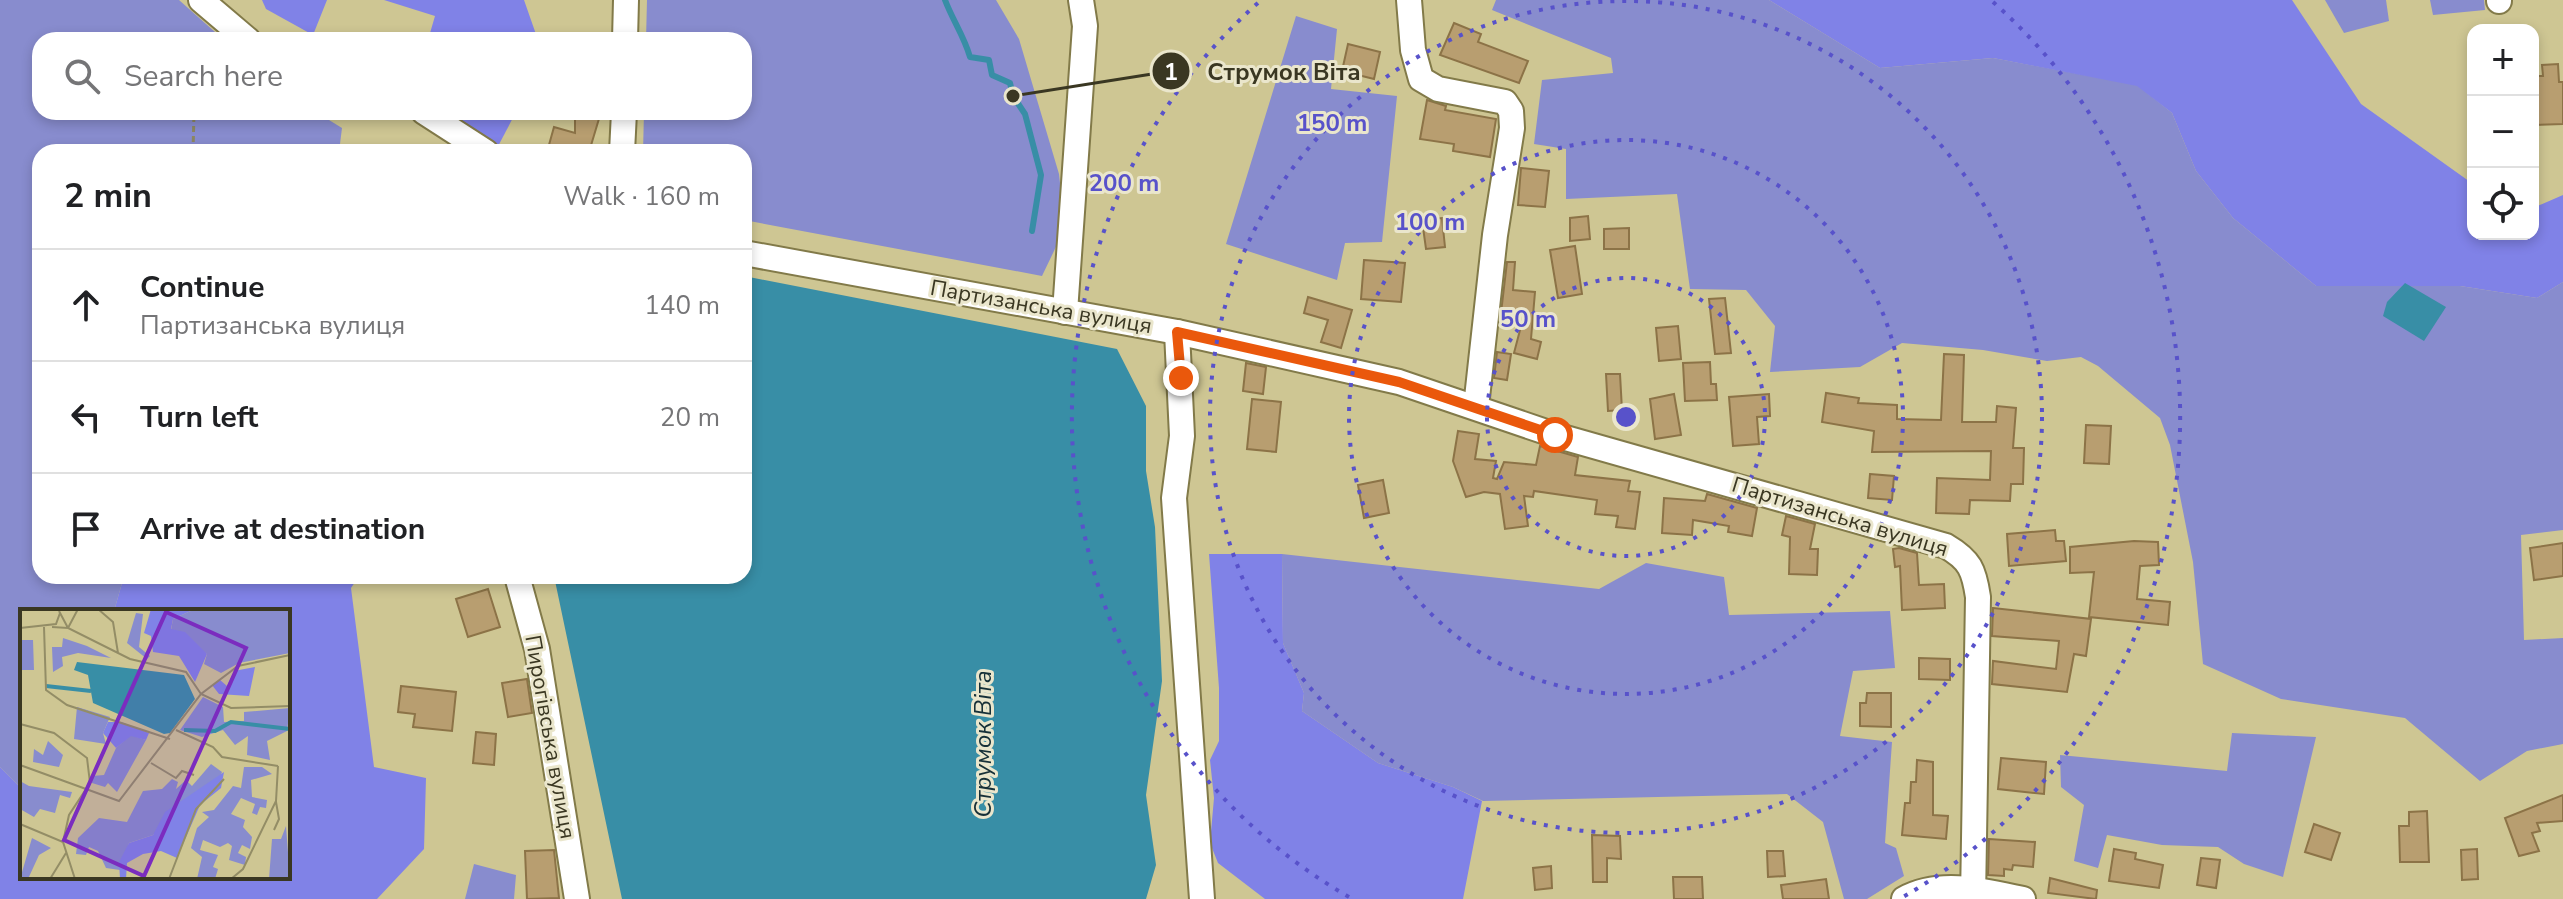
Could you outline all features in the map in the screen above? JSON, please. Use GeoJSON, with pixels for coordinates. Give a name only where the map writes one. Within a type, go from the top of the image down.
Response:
{"type":"FeatureCollection","features":[{"type":"Feature","properties":{"kind":"street"},"geometry":{"type":"LineString","coordinates":[[201,0],[239,32]]}},
{"type":"Feature","properties":{"kind":"street"},"geometry":{"type":"LineString","coordinates":[[625,32],[626,0]]}},
{"type":"Feature","properties":{"kind":"street"},"geometry":{"type":"LineString","coordinates":[[1065,312],[1085,26],[1081,0]]}},
{"type":"Feature","properties":{"kind":"street"},"geometry":{"type":"LineString","coordinates":[[1409,0],[1413,50],[1421,79],[1438,89],[1505,102],[1511,111],[1512,128],[1495,235],[1476,407]]}},
{"type":"Feature","properties":{"kind":"street"},"geometry":{"type":"LineString","coordinates":[[436,120],[474,144]]}},
{"type":"Feature","properties":{"kind":"street"},"geometry":{"type":"LineString","coordinates":[[622,144],[624,120]]}},
{"type":"Feature","properties":{"kind":"street","name":"Партизанська вулиця"},"geometry":{"type":"LineString","coordinates":[[752,254],[1177,332],[1399,382],[1555,435],[1924,538],[1964,556],[1974,569],[1978,597],[1973,894]]}},
{"type":"Feature","properties":{"kind":"street"},"geometry":{"type":"LineString","coordinates":[[1177,332],[1182,436],[1174,512],[1202,899]]}},
{"type":"Feature","properties":{"kind":"street","name":"Пирогівська вулиця"},"geometry":{"type":"LineString","coordinates":[[519,584],[537,649],[577,899]]}},
{"type":"Feature","properties":{"kind":"street"},"geometry":{"type":"LineString","coordinates":[[1904,899],[1917,891],[2023,899]]}},
{"type":"Feature","properties":{"kind":"path"},"geometry":{"type":"LineString","coordinates":[[193,144],[194,120]]}},
{"type":"Feature","properties":{"kind":"shaded area"},"geometry":{"type":"Polygon","coordinates":[[[0,0],[179,0],[215,32],[32,32],[32,120],[329,120],[342,128],[340,144],[32,144],[32,584],[122,584],[115,609],[20,609],[20,787],[0,767],[0,0]]]}},
{"type":"Feature","properties":{"kind":"shaded area"},"geometry":{"type":"Polygon","coordinates":[[[262,0],[327,0],[314,32],[308,32],[266,9],[262,0]]]}},
{"type":"Feature","properties":{"kind":"shaded area"},"geometry":{"type":"Polygon","coordinates":[[[384,0],[524,0],[535,32],[430,32],[435,16],[384,0]]]}},
{"type":"Feature","properties":{"kind":"shaded area"},"geometry":{"type":"Polygon","coordinates":[[[647,0],[996,0],[1019,39],[1059,174],[1065,228],[1042,276],[752,222],[752,144],[643,144],[644,120],[752,120],[752,32],[646,32],[647,0]]]}},
{"type":"Feature","properties":{"kind":"shaded area"},"geometry":{"type":"Polygon","coordinates":[[[1496,0],[1769,0],[1880,68],[1993,58],[2137,85],[2172,113],[2196,171],[2233,218],[2316,286],[2460,286],[2537,298],[2563,282],[2563,530],[2521,535],[2524,640],[2563,638],[2563,744],[2527,751],[2480,781],[2405,718],[2281,699],[2203,664],[2193,562],[2170,445],[2160,418],[2098,366],[2081,357],[2047,361],[1983,350],[1902,343],[1860,367],[1770,372],[1775,326],[1746,290],[1690,289],[1677,194],[1566,199],[1566,149],[1534,144],[1542,80],[1613,73],[1611,58],[1492,10],[1496,0]]]}},
{"type":"Feature","properties":{"kind":"shaded area"},"geometry":{"type":"Polygon","coordinates":[[[1769,0],[2292,0],[2361,104],[2467,180],[2467,240],[2539,240],[2539,205],[2563,195],[2563,282],[2537,298],[2460,286],[2316,286],[2233,218],[2196,171],[2172,113],[2137,86],[1993,58],[1880,68],[1769,0]]]}},
{"type":"Feature","properties":{"kind":"shaded area"},"geometry":{"type":"Polygon","coordinates":[[[2325,0],[2386,0],[2389,21],[2344,33],[2325,0]]]}},
{"type":"Feature","properties":{"kind":"shaded area"},"geometry":{"type":"Polygon","coordinates":[[[2430,0],[2484,0],[2485,10],[2433,15],[2430,0]]]}},
{"type":"Feature","properties":{"kind":"shaded area"},"geometry":{"type":"Polygon","coordinates":[[[1296,16],[1337,29],[1331,89],[1397,96],[1382,242],[1345,243],[1337,280],[1226,244],[1296,16]]]}},
{"type":"Feature","properties":{"kind":"shaded area"},"geometry":{"type":"Polygon","coordinates":[[[438,120],[512,120],[499,144],[481,144],[438,120]]]}},
{"type":"Feature","properties":{"kind":"shaded area"},"geometry":{"type":"Polygon","coordinates":[[[1209,554],[1282,554],[1283,643],[1304,693],[1302,711],[1378,763],[1453,787],[1482,801],[1463,899],[1265,899],[1218,863],[1210,843],[1214,798],[1210,760],[1219,741],[1219,688],[1209,554]]]}},
{"type":"Feature","properties":{"kind":"shaded area"},"geometry":{"type":"Polygon","coordinates":[[[1282,554],[1599,589],[1646,563],[1724,577],[1729,615],[1890,611],[1895,668],[1853,671],[1840,736],[1892,742],[1885,843],[1896,848],[1904,876],[1867,899],[1844,899],[1823,822],[1787,794],[1483,801],[1453,787],[1378,763],[1302,711],[1304,693],[1283,643],[1282,554]]]}},
{"type":"Feature","properties":{"kind":"shaded area"},"geometry":{"type":"Polygon","coordinates":[[[122,584],[354,584],[351,588],[374,767],[426,778],[424,849],[377,899],[0,899],[0,767],[20,787],[20,879],[290,879],[290,609],[115,609],[122,584]]]}},
{"type":"Feature","properties":{"kind":"shaded area"},"geometry":{"type":"Polygon","coordinates":[[[2232,733],[2316,737],[2283,877],[2244,864],[2218,847],[2162,845],[2107,835],[2098,868],[2074,861],[2084,805],[2061,787],[2060,755],[2227,771],[2232,733]]]}},
{"type":"Feature","properties":{"kind":"shaded area"},"geometry":{"type":"Polygon","coordinates":[[[474,864],[516,875],[514,899],[465,899],[474,864]]]}},
{"type":"Feature","properties":{"kind":"water"},"geometry":{"type":"Polygon","coordinates":[[[752,278],[1117,349],[1146,406],[1146,471],[1155,527],[1162,681],[1146,795],[1156,865],[1146,899],[622,899],[556,584],[752,584],[752,278]]]}},
{"type":"Feature","properties":{"kind":"water"},"geometry":{"type":"Polygon","coordinates":[[[2405,283],[2446,307],[2424,341],[2383,316],[2387,302],[2405,283]]]}},
{"type":"Feature","properties":{"kind":"building"},"geometry":{"type":"Polygon","coordinates":[[[1454,23],[1481,34],[1478,42],[1528,61],[1519,83],[1440,55],[1454,23]]]}},
{"type":"Feature","properties":{"kind":"building"},"geometry":{"type":"Polygon","coordinates":[[[1348,44],[1380,52],[1374,79],[1342,71],[1348,44]]]}},
{"type":"Feature","properties":{"kind":"building"},"geometry":{"type":"Polygon","coordinates":[[[2558,64],[2559,82],[2563,82],[2563,124],[2539,125],[2539,76],[2543,76],[2542,65],[2558,64]]]}},
{"type":"Feature","properties":{"kind":"building"},"geometry":{"type":"Polygon","coordinates":[[[1427,100],[1446,106],[1445,110],[1496,119],[1490,157],[1453,151],[1454,144],[1420,139],[1427,100]]]}},
{"type":"Feature","properties":{"kind":"building"},"geometry":{"type":"Polygon","coordinates":[[[575,120],[599,120],[591,144],[549,144],[554,127],[575,133],[575,120]]]}},
{"type":"Feature","properties":{"kind":"building"},"geometry":{"type":"Polygon","coordinates":[[[1521,168],[1549,171],[1545,207],[1518,205],[1521,168]]]}},
{"type":"Feature","properties":{"kind":"building"},"geometry":{"type":"Polygon","coordinates":[[[1588,216],[1590,239],[1570,241],[1570,218],[1588,216]]]}},
{"type":"Feature","properties":{"kind":"building"},"geometry":{"type":"Polygon","coordinates":[[[1442,218],[1445,247],[1426,249],[1422,220],[1442,218]]]}},
{"type":"Feature","properties":{"kind":"building"},"geometry":{"type":"Polygon","coordinates":[[[1629,228],[1629,249],[1604,249],[1604,229],[1629,228]]]}},
{"type":"Feature","properties":{"kind":"building"},"geometry":{"type":"Polygon","coordinates":[[[1575,246],[1582,294],[1558,298],[1550,250],[1575,246]]]}},
{"type":"Feature","properties":{"kind":"building"},"geometry":{"type":"Polygon","coordinates":[[[1364,260],[1405,263],[1401,302],[1361,299],[1364,260]]]}},
{"type":"Feature","properties":{"kind":"building"},"geometry":{"type":"Polygon","coordinates":[[[1507,262],[1515,262],[1513,290],[1535,292],[1531,339],[1541,342],[1537,359],[1514,353],[1524,315],[1501,313],[1507,262]]]}},
{"type":"Feature","properties":{"kind":"building"},"geometry":{"type":"Polygon","coordinates":[[[1308,297],[1352,310],[1341,348],[1321,342],[1328,320],[1304,313],[1308,297]]]}},
{"type":"Feature","properties":{"kind":"building"},"geometry":{"type":"Polygon","coordinates":[[[1725,298],[1731,353],[1715,354],[1709,299],[1725,298]]]}},
{"type":"Feature","properties":{"kind":"building"},"geometry":{"type":"Polygon","coordinates":[[[1678,326],[1681,359],[1659,361],[1656,328],[1678,326]]]}},
{"type":"Feature","properties":{"kind":"building"},"geometry":{"type":"Polygon","coordinates":[[[1497,352],[1511,354],[1507,380],[1494,378],[1497,352]]]}},
{"type":"Feature","properties":{"kind":"building"},"geometry":{"type":"Polygon","coordinates":[[[1944,354],[1964,355],[1962,422],[1996,422],[1997,406],[2016,408],[2013,448],[2024,448],[2023,484],[2011,484],[2010,501],[1970,500],[1969,514],[1936,513],[1937,478],[1990,480],[1991,451],[1872,452],[1874,431],[1822,422],[1826,393],[1859,398],[1858,403],[1897,405],[1897,419],[1941,420],[1944,354]]]}},
{"type":"Feature","properties":{"kind":"building"},"geometry":{"type":"Polygon","coordinates":[[[1710,362],[1711,384],[1716,384],[1717,400],[1685,401],[1683,363],[1710,362]]]}},
{"type":"Feature","properties":{"kind":"building"},"geometry":{"type":"Polygon","coordinates":[[[1246,363],[1266,367],[1263,394],[1243,391],[1246,363]]]}},
{"type":"Feature","properties":{"kind":"building"},"geometry":{"type":"Polygon","coordinates":[[[1606,374],[1620,374],[1622,410],[1608,411],[1606,374]]]}},
{"type":"Feature","properties":{"kind":"building"},"geometry":{"type":"Polygon","coordinates":[[[1674,394],[1681,435],[1655,439],[1650,399],[1674,394]]]}},
{"type":"Feature","properties":{"kind":"building"},"geometry":{"type":"Polygon","coordinates":[[[1769,394],[1770,416],[1757,417],[1759,444],[1733,446],[1729,397],[1769,394]]]}},
{"type":"Feature","properties":{"kind":"building"},"geometry":{"type":"Polygon","coordinates":[[[1252,399],[1281,402],[1276,452],[1247,449],[1252,399]]]}},
{"type":"Feature","properties":{"kind":"building"},"geometry":{"type":"Polygon","coordinates":[[[2086,425],[2111,426],[2109,464],[2084,463],[2086,425]]]}},
{"type":"Feature","properties":{"kind":"building"},"geometry":{"type":"Polygon","coordinates":[[[1458,431],[1479,434],[1475,459],[1496,461],[1493,478],[1497,479],[1504,462],[1536,465],[1540,446],[1578,457],[1575,475],[1630,481],[1628,491],[1640,492],[1635,529],[1616,527],[1618,516],[1595,514],[1597,500],[1534,491],[1533,497],[1524,496],[1528,526],[1505,529],[1500,494],[1484,492],[1466,497],[1453,461],[1458,431]]]}},
{"type":"Feature","properties":{"kind":"building"},"geometry":{"type":"Polygon","coordinates":[[[1870,474],[1894,476],[1892,500],[1868,498],[1870,474]]]}},
{"type":"Feature","properties":{"kind":"building"},"geometry":{"type":"Polygon","coordinates":[[[1383,480],[1389,513],[1364,518],[1358,485],[1383,480]]]}},
{"type":"Feature","properties":{"kind":"building"},"geometry":{"type":"Polygon","coordinates":[[[1707,494],[1757,508],[1752,536],[1728,532],[1729,526],[1693,520],[1692,535],[1662,533],[1664,498],[1705,501],[1707,494]]]}},
{"type":"Feature","properties":{"kind":"building"},"geometry":{"type":"Polygon","coordinates":[[[1786,516],[1815,524],[1810,549],[1818,549],[1817,575],[1789,574],[1790,537],[1782,535],[1786,516]]]}},
{"type":"Feature","properties":{"kind":"building"},"geometry":{"type":"Polygon","coordinates":[[[2055,530],[2056,541],[2064,541],[2066,561],[2009,566],[2007,534],[2055,530]]]}},
{"type":"Feature","properties":{"kind":"building"},"geometry":{"type":"Polygon","coordinates":[[[2158,542],[2159,565],[2140,566],[2137,599],[2170,602],[2168,625],[2089,617],[2094,572],[2070,573],[2070,547],[2158,542]]]}},
{"type":"Feature","properties":{"kind":"building"},"geometry":{"type":"Polygon","coordinates":[[[2563,543],[2563,576],[2534,580],[2530,548],[2563,543]]]}},
{"type":"Feature","properties":{"kind":"building"},"geometry":{"type":"Polygon","coordinates":[[[1893,549],[1917,553],[1919,585],[1944,584],[1945,608],[1902,610],[1900,566],[1895,567],[1893,549]]]}},
{"type":"Feature","properties":{"kind":"building"},"geometry":{"type":"Polygon","coordinates":[[[488,589],[500,627],[468,637],[456,599],[488,589]]]}},
{"type":"Feature","properties":{"kind":"building"},"geometry":{"type":"Polygon","coordinates":[[[1993,608],[2091,619],[2086,656],[2074,654],[2067,692],[1992,684],[1993,661],[2056,669],[2059,641],[1992,636],[1993,608]]]}},
{"type":"Feature","properties":{"kind":"building"},"geometry":{"type":"Polygon","coordinates":[[[1919,658],[1950,659],[1950,680],[1919,679],[1919,658]]]}},
{"type":"Feature","properties":{"kind":"building"},"geometry":{"type":"Polygon","coordinates":[[[527,679],[532,713],[508,717],[502,683],[527,679]]]}},
{"type":"Feature","properties":{"kind":"building"},"geometry":{"type":"Polygon","coordinates":[[[401,686],[456,692],[452,731],[413,727],[415,714],[398,712],[401,686]]]}},
{"type":"Feature","properties":{"kind":"building"},"geometry":{"type":"Polygon","coordinates":[[[1867,693],[1891,693],[1891,727],[1860,726],[1860,703],[1866,703],[1867,693]]]}},
{"type":"Feature","properties":{"kind":"building"},"geometry":{"type":"Polygon","coordinates":[[[476,732],[496,734],[494,765],[473,763],[476,732]]]}},
{"type":"Feature","properties":{"kind":"building"},"geometry":{"type":"Polygon","coordinates":[[[2001,758],[2046,762],[2044,794],[1998,789],[2001,758]]]}},
{"type":"Feature","properties":{"kind":"building"},"geometry":{"type":"Polygon","coordinates":[[[1917,760],[1933,762],[1933,815],[1948,816],[1946,839],[1902,835],[1905,803],[1910,803],[1911,782],[1916,782],[1917,760]]]}},
{"type":"Feature","properties":{"kind":"building"},"geometry":{"type":"Polygon","coordinates":[[[2563,795],[2563,821],[2537,823],[2540,831],[2532,833],[2539,851],[2519,856],[2505,818],[2563,795]]]}},
{"type":"Feature","properties":{"kind":"building"},"geometry":{"type":"Polygon","coordinates":[[[2427,811],[2429,862],[2400,862],[2399,826],[2409,826],[2409,812],[2427,811]]]}},
{"type":"Feature","properties":{"kind":"building"},"geometry":{"type":"Polygon","coordinates":[[[2314,824],[2340,833],[2331,860],[2305,852],[2314,824]]]}},
{"type":"Feature","properties":{"kind":"building"},"geometry":{"type":"Polygon","coordinates":[[[1592,835],[1620,836],[1621,859],[1607,858],[1607,882],[1593,882],[1592,835]]]}},
{"type":"Feature","properties":{"kind":"building"},"geometry":{"type":"Polygon","coordinates":[[[1989,839],[2035,842],[2033,867],[2013,865],[2012,870],[2004,869],[2004,876],[1988,875],[1989,839]]]}},
{"type":"Feature","properties":{"kind":"building"},"geometry":{"type":"Polygon","coordinates":[[[2114,849],[2136,853],[2135,859],[2163,865],[2159,888],[2109,881],[2114,849]]]}},
{"type":"Feature","properties":{"kind":"building"},"geometry":{"type":"Polygon","coordinates":[[[2477,849],[2478,879],[2462,880],[2461,850],[2477,849]]]}},
{"type":"Feature","properties":{"kind":"building"},"geometry":{"type":"Polygon","coordinates":[[[554,850],[559,898],[527,899],[525,851],[554,850]]]}},
{"type":"Feature","properties":{"kind":"building"},"geometry":{"type":"Polygon","coordinates":[[[1767,851],[1783,851],[1785,876],[1768,877],[1767,851]]]}},
{"type":"Feature","properties":{"kind":"building"},"geometry":{"type":"Polygon","coordinates":[[[2201,858],[2220,860],[2216,888],[2197,885],[2201,858]]]}},
{"type":"Feature","properties":{"kind":"building"},"geometry":{"type":"Polygon","coordinates":[[[1551,866],[1552,888],[1535,890],[1533,868],[1551,866]]]}},
{"type":"Feature","properties":{"kind":"building"},"geometry":{"type":"Polygon","coordinates":[[[1673,877],[1702,877],[1703,899],[1674,899],[1673,877]]]}},
{"type":"Feature","properties":{"kind":"building"},"geometry":{"type":"Polygon","coordinates":[[[2050,878],[2097,890],[2096,899],[2048,893],[2050,878]]]}},
{"type":"Feature","properties":{"kind":"building"},"geometry":{"type":"Polygon","coordinates":[[[1826,879],[1829,899],[1783,899],[1781,885],[1826,879]]]}},
{"type":"Feature","properties":{"kind":"waterway","name":"Струмок Віта"},"geometry":{"type":"LineString","coordinates":[[945,0],[970,57],[989,60],[992,75],[1010,83],[1013,96],[1025,114],[1041,175],[1032,231]]}},
{"type":"Feature","properties":{"kind":"place","name":"Струмок Віта"},"geometry":{"type":"Point","coordinates":[1013,96]}},
{"type":"Feature","properties":{"kind":"route"},"geometry":{"type":"LineString","coordinates":[[1181,378],[1177,332],[1399,382],[1555,435]]}}]}
